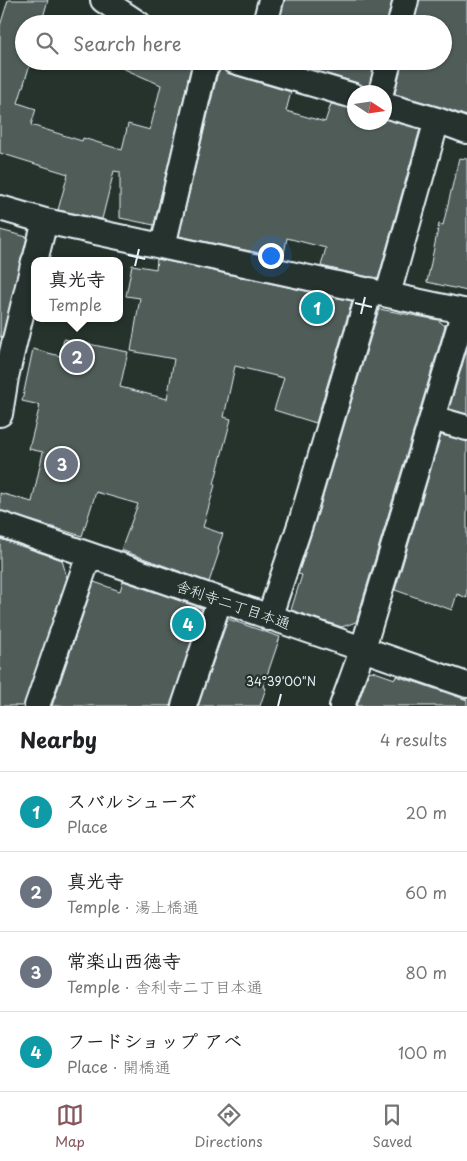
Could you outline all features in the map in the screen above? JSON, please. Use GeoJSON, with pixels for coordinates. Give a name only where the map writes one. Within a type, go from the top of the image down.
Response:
{"type":"FeatureCollection","features":[{"type":"Feature","properties":{"kind":"street"},"geometry":{"type":"LineString","coordinates":[[103,0],[126,15]]}},
{"type":"Feature","properties":{"kind":"street"},"geometry":{"type":"LineString","coordinates":[[267,15],[271,0]]}},
{"type":"Feature","properties":{"kind":"street"},"geometry":{"type":"LineString","coordinates":[[402,15],[406,0]]}},
{"type":"Feature","properties":{"kind":"street"},"geometry":{"type":"LineString","coordinates":[[163,246],[204,70]]}},
{"type":"Feature","properties":{"kind":"street"},"geometry":{"type":"LineString","coordinates":[[270,70],[347,94]]}},
{"type":"Feature","properties":{"kind":"street"},"geometry":{"type":"LineString","coordinates":[[383,85],[387,70]]}},
{"type":"Feature","properties":{"kind":"street"},"geometry":{"type":"LineString","coordinates":[[392,107],[467,130]]}},
{"type":"Feature","properties":{"kind":"street"},"geometry":{"type":"LineString","coordinates":[[269,618],[437,120]]}},
{"type":"Feature","properties":{"kind":"street"},"geometry":{"type":"LineString","coordinates":[[0,208],[45,221],[465,312],[363,648],[342,706]]}},
{"type":"Feature","properties":{"kind":"street"},"geometry":{"type":"LineString","coordinates":[[36,257],[45,221]]}},
{"type":"Feature","properties":{"kind":"street"},"geometry":{"type":"LineString","coordinates":[[0,414],[6,377],[31,277]]}},
{"type":"Feature","properties":{"kind":"street"},"geometry":{"type":"LineString","coordinates":[[432,418],[467,428]]}},
{"type":"Feature","properties":{"kind":"street","name":"舎利寺二丁目本通"},"geometry":{"type":"LineString","coordinates":[[0,524],[467,685]]}},
{"type":"Feature","properties":{"kind":"street"},"geometry":{"type":"LineString","coordinates":[[37,706],[89,555]]}},
{"type":"Feature","properties":{"kind":"street"},"geometry":{"type":"LineString","coordinates":[[184,706],[220,601]]}},
{"type":"Feature","properties":{"kind":"building"},"geometry":{"type":"Polygon","coordinates":[[[8,0],[48,0],[44,15],[15,15],[15,70],[28,70],[18,103],[36,109],[31,125],[82,141],[83,138],[122,150],[128,124],[150,130],[161,85],[127,70],[190,70],[154,225],[120,218],[120,172],[114,171],[102,219],[58,210],[68,174],[0,153],[0,26],[8,0]]]}},
{"type":"Feature","properties":{"kind":"building"},"geometry":{"type":"Polygon","coordinates":[[[284,0],[392,0],[389,15],[281,15],[284,0]]]}},
{"type":"Feature","properties":{"kind":"building"},"geometry":{"type":"Polygon","coordinates":[[[419,0],[467,0],[467,116],[395,94],[400,70],[452,70],[452,15],[416,15],[419,0]]]}},
{"type":"Feature","properties":{"kind":"building"},"geometry":{"type":"Polygon","coordinates":[[[220,70],[291,92],[286,111],[325,122],[331,104],[347,107],[347,130],[392,130],[392,121],[420,129],[378,279],[321,266],[326,248],[287,238],[283,258],[179,236],[217,76],[220,70]]]}},
{"type":"Feature","properties":{"kind":"building"},"geometry":{"type":"Polygon","coordinates":[[[314,70],[373,70],[370,85],[362,85],[314,70]]]}},
{"type":"Feature","properties":{"kind":"building"},"geometry":{"type":"Polygon","coordinates":[[[459,158],[467,159],[467,291],[427,282],[439,224],[443,225],[459,158]]]}},
{"type":"Feature","properties":{"kind":"building"},"geometry":{"type":"Polygon","coordinates":[[[0,230],[27,237],[2,337],[0,337],[0,230]]]}},
{"type":"Feature","properties":{"kind":"building"},"geometry":{"type":"Polygon","coordinates":[[[157,259],[352,301],[316,423],[274,410],[284,378],[235,366],[224,417],[231,419],[203,527],[223,534],[209,582],[121,550],[138,504],[96,492],[82,536],[0,511],[0,493],[32,502],[43,452],[29,449],[40,405],[22,401],[33,349],[60,356],[64,339],[128,352],[120,387],[167,399],[174,359],[131,351],[140,298],[126,296],[132,265],[156,269],[157,259]]]}},
{"type":"Feature","properties":{"kind":"building"},"geometry":{"type":"Polygon","coordinates":[[[379,309],[438,320],[445,326],[356,622],[342,627],[291,610],[302,575],[298,574],[379,309]]]}},
{"type":"Feature","properties":{"kind":"building"},"geometry":{"type":"Polygon","coordinates":[[[467,349],[467,414],[449,409],[467,349]]]}},
{"type":"Feature","properties":{"kind":"building"},"geometry":{"type":"Polygon","coordinates":[[[441,435],[467,441],[467,598],[457,594],[452,610],[395,590],[441,435]]]}},
{"type":"Feature","properties":{"kind":"building"},"geometry":{"type":"Polygon","coordinates":[[[0,539],[62,560],[67,578],[24,706],[0,706],[0,539]]]}},
{"type":"Feature","properties":{"kind":"building"},"geometry":{"type":"Polygon","coordinates":[[[123,581],[202,610],[171,706],[52,706],[94,582],[120,591],[123,581]]]}},
{"type":"Feature","properties":{"kind":"building"},"geometry":{"type":"Polygon","coordinates":[[[228,619],[280,637],[263,687],[266,688],[260,706],[198,706],[228,619]]]}},
{"type":"Feature","properties":{"kind":"building"},"geometry":{"type":"Polygon","coordinates":[[[372,671],[395,679],[396,676],[467,700],[467,706],[357,706],[369,672],[372,671]]]}},
{"type":"Feature","properties":{"kind":"place","name":"スバルシューズ"},"geometry":{"type":"Point","coordinates":[317,308]}},
{"type":"Feature","properties":{"kind":"place","name":"真光寺"},"geometry":{"type":"Point","coordinates":[77,357]}},
{"type":"Feature","properties":{"kind":"place","name":"常楽山西徳寺"},"geometry":{"type":"Point","coordinates":[62,464]}},
{"type":"Feature","properties":{"kind":"place","name":"フードショップ アベ"},"geometry":{"type":"Point","coordinates":[188,624]}}]}
